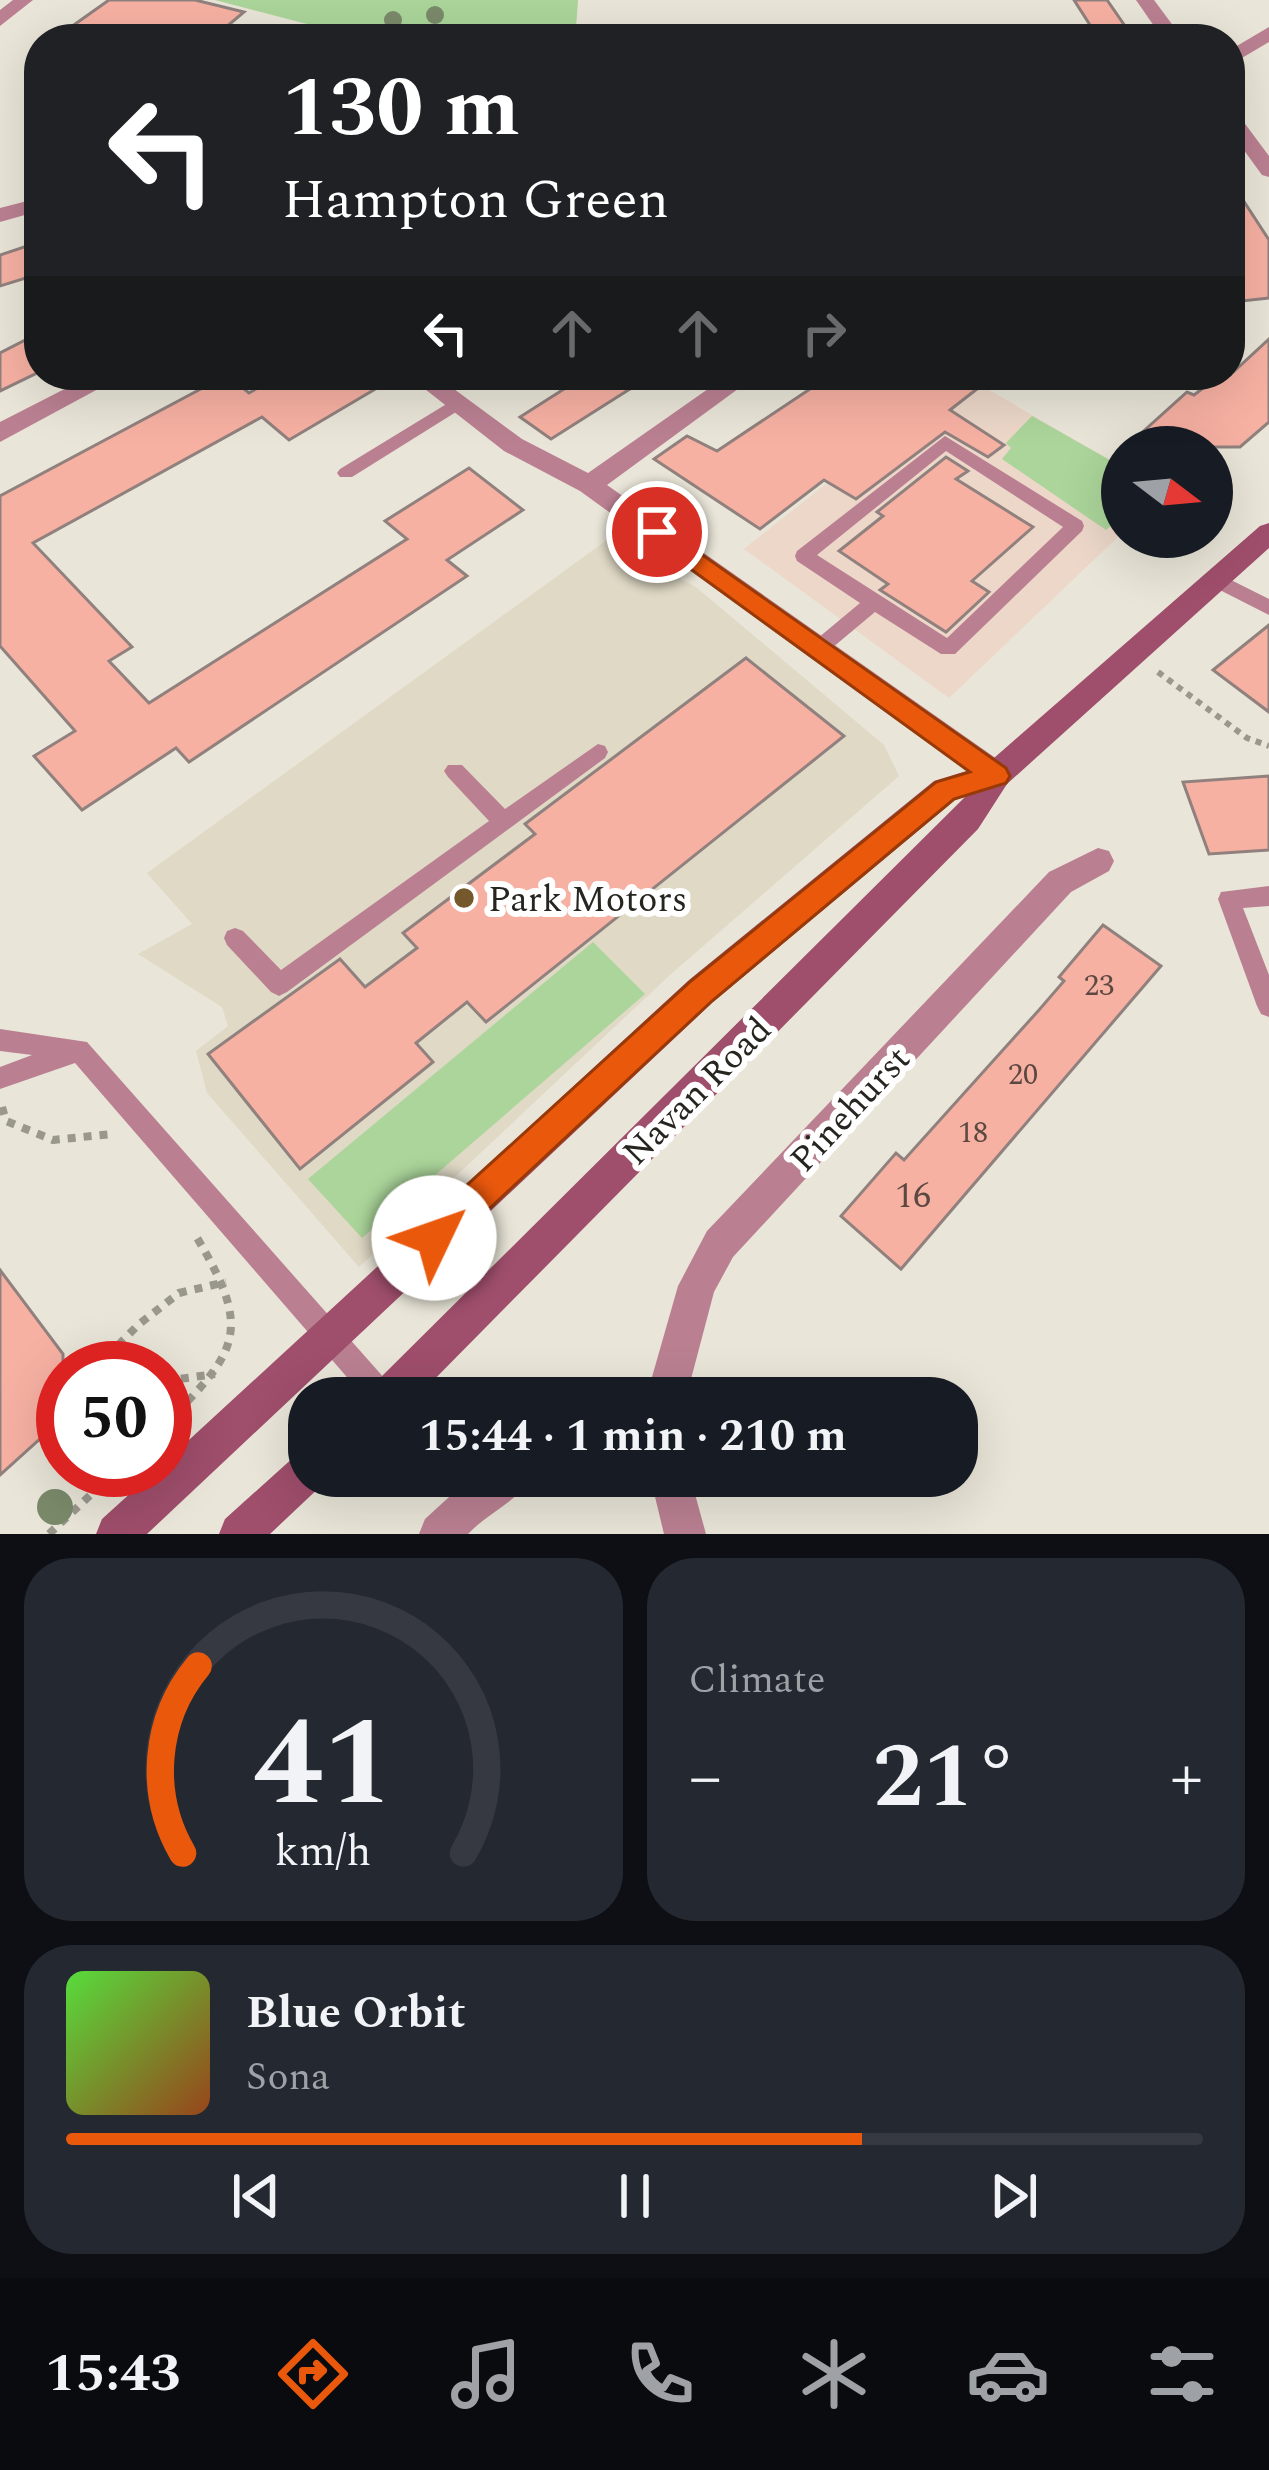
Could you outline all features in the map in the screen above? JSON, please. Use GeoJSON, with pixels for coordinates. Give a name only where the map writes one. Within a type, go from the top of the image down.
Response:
{"type":"FeatureCollection","features":[{"type":"Feature","properties":{"kind":"main road","name":"Navan Road"},"geometry":{"type":"LineString","coordinates":[[407,1377],[967,820],[996,776],[1269,533]]}},
{"type":"Feature","properties":{"kind":"main road","name":"Navan Road"},"geometry":{"type":"LineString","coordinates":[[117,1534],[701,991],[945,790],[996,776]]}},
{"type":"Feature","properties":{"kind":"main road"},"geometry":{"type":"LineString","coordinates":[[240,1534],[288,1489]]}},
{"type":"Feature","properties":{"kind":"street"},"geometry":{"type":"LineString","coordinates":[[0,20],[23,0]]}},
{"type":"Feature","properties":{"kind":"street"},"geometry":{"type":"LineString","coordinates":[[1245,138],[1269,171]]}},
{"type":"Feature","properties":{"kind":"street"},"geometry":{"type":"LineString","coordinates":[[0,433],[83,390]]}},
{"type":"Feature","properties":{"kind":"street"},"geometry":{"type":"LineString","coordinates":[[439,390],[513,446],[589,485],[996,776]]}},
{"type":"Feature","properties":{"kind":"street"},"geometry":{"type":"LineString","coordinates":[[589,485],[724,390]]}},
{"type":"Feature","properties":{"kind":"street","name":"Pinehurst"},"geometry":{"type":"LineString","coordinates":[[672,1377],[697,1286],[720,1244],[1060,882],[1098,861]]}},
{"type":"Feature","properties":{"kind":"street"},"geometry":{"type":"LineString","coordinates":[[440,1534],[475,1497]]}},
{"type":"Feature","properties":{"kind":"street"},"geometry":{"type":"LineString","coordinates":[[675,1497],[685,1534]]}},
{"type":"Feature","properties":{"kind":"lane"},"geometry":{"type":"LineString","coordinates":[[346,472],[458,403]]}},
{"type":"Feature","properties":{"kind":"lane"},"geometry":{"type":"LineString","coordinates":[[945,442],[1075,526],[948,649],[874,602],[804,556],[945,442]]}},
{"type":"Feature","properties":{"kind":"lane"},"geometry":{"type":"LineString","coordinates":[[1217,580],[1269,608]]}},
{"type":"Feature","properties":{"kind":"lane"},"geometry":{"type":"LineString","coordinates":[[819,648],[874,602]]}},
{"type":"Feature","properties":{"kind":"lane"},"geometry":{"type":"LineString","coordinates":[[235,938],[279,986],[598,752]]}},
{"type":"Feature","properties":{"kind":"lane"},"geometry":{"type":"LineString","coordinates":[[455,770],[504,822]]}},
{"type":"Feature","properties":{"kind":"lane"},"geometry":{"type":"LineString","coordinates":[[1269,896],[1228,899],[1269,1006]]}},
{"type":"Feature","properties":{"kind":"lane"},"geometry":{"type":"LineString","coordinates":[[0,1040],[79,1050],[367,1377]]}},
{"type":"Feature","properties":{"kind":"lane"},"geometry":{"type":"LineString","coordinates":[[0,1078],[79,1050]]}},
{"type":"Feature","properties":{"kind":"path"},"geometry":{"type":"LineString","coordinates":[[1132,653],[1246,738],[1269,746]]}},
{"type":"Feature","properties":{"kind":"path"},"geometry":{"type":"LineString","coordinates":[[0,1098],[6,1121],[52,1141],[115,1134],[123,1144]]}},
{"type":"Feature","properties":{"kind":"path"},"geometry":{"type":"LineString","coordinates":[[192,1398],[218,1373],[237,1322],[226,1282],[194,1233]]}},
{"type":"Feature","properties":{"kind":"path"},"geometry":{"type":"LineString","coordinates":[[125,1341],[188,1288],[219,1288],[226,1282]]}},
{"type":"Feature","properties":{"kind":"path"},"geometry":{"type":"LineString","coordinates":[[192,1377],[218,1373]]}},
{"type":"Feature","properties":{"kind":"path"},"geometry":{"type":"LineString","coordinates":[[49,1534],[88,1497]]}},
{"type":"Feature","properties":{"kind":"shaded area"},"geometry":{"type":"Polygon","coordinates":[[[944,390],[989,390],[1101,455],[1101,553],[949,698],[744,549],[944,390]]]}},
{"type":"Feature","properties":{"kind":"shaded area","name":"Park Motors"},"geometry":{"type":"Polygon","coordinates":[[[607,540],[696,587],[884,745],[899,776],[671,974],[359,1267],[207,1093],[196,1051],[228,1026],[222,1007],[138,954],[192,924],[147,873],[607,540]]]}},
{"type":"Feature","properties":{"kind":"green space"},"geometry":{"type":"Polygon","coordinates":[[[215,0],[578,0],[576,24],[307,24],[215,0]]]}},
{"type":"Feature","properties":{"kind":"green space"},"geometry":{"type":"Polygon","coordinates":[[[1032,416],[1101,455],[1101,527],[1002,459],[1011,448],[1006,443],[1032,416]]]}},
{"type":"Feature","properties":{"kind":"green space"},"geometry":{"type":"Polygon","coordinates":[[[593,942],[645,994],[362,1238],[308,1179],[593,942]]]}},
{"type":"Feature","properties":{"kind":"building"},"geometry":{"type":"Polygon","coordinates":[[[109,0],[195,0],[244,12],[230,24],[75,24],[109,0]]]}},
{"type":"Feature","properties":{"kind":"building"},"geometry":{"type":"Polygon","coordinates":[[[1074,0],[1107,0],[1124,24],[1089,24],[1074,0]]]}},
{"type":"Feature","properties":{"kind":"building"},"geometry":{"type":"Polygon","coordinates":[[[1245,203],[1269,240],[1269,298],[1245,301],[1245,203]]]}},
{"type":"Feature","properties":{"kind":"building"},"geometry":{"type":"Polygon","coordinates":[[[24,247],[24,279],[0,286],[0,255],[24,247]]]}},
{"type":"Feature","properties":{"kind":"building"},"geometry":{"type":"Polygon","coordinates":[[[1269,339],[1269,422],[1240,447],[1233,447],[1233,426],[1149,426],[1187,392],[1245,390],[1245,361],[1269,339]]]}},
{"type":"Feature","properties":{"kind":"building"},"geometry":{"type":"Polygon","coordinates":[[[24,341],[24,379],[0,391],[0,353],[24,341]]]}},
{"type":"Feature","properties":{"kind":"building"},"geometry":{"type":"Polygon","coordinates":[[[199,390],[374,390],[289,440],[262,417],[33,543],[132,647],[109,661],[149,703],[407,539],[385,521],[469,468],[523,510],[447,560],[467,576],[189,762],[176,748],[82,810],[34,756],[75,731],[0,646],[0,496],[199,390]]]}},
{"type":"Feature","properties":{"kind":"building"},"geometry":{"type":"Polygon","coordinates":[[[562,390],[628,390],[551,439],[520,417],[562,390]]]}},
{"type":"Feature","properties":{"kind":"building"},"geometry":{"type":"Polygon","coordinates":[[[808,390],[976,390],[950,410],[1004,445],[988,457],[945,432],[856,499],[824,480],[760,529],[654,459],[687,436],[717,451],[808,390]]]}},
{"type":"Feature","properties":{"kind":"building"},"geometry":{"type":"Polygon","coordinates":[[[946,457],[968,471],[956,479],[1033,527],[972,581],[989,592],[946,632],[880,590],[888,584],[839,551],[883,516],[877,512],[946,457]]]}},
{"type":"Feature","properties":{"kind":"building"},"geometry":{"type":"Polygon","coordinates":[[[1269,625],[1269,712],[1213,670],[1269,625]]]}},
{"type":"Feature","properties":{"kind":"building"},"geometry":{"type":"Polygon","coordinates":[[[746,658],[844,736],[486,1022],[467,1002],[416,1043],[433,1062],[300,1169],[208,1054],[340,959],[365,987],[417,948],[403,933],[535,834],[525,824],[746,658]]]}},
{"type":"Feature","properties":{"kind":"building"},"geometry":{"type":"Polygon","coordinates":[[[1269,776],[1269,850],[1209,854],[1183,782],[1269,776]]]}},
{"type":"Feature","properties":{"kind":"building"},"geometry":{"type":"Polygon","coordinates":[[[1103,925],[1161,966],[901,1269],[841,1216],[896,1153],[904,1160],[1064,981],[1059,977],[1103,925]]]}},
{"type":"Feature","properties":{"kind":"building"},"geometry":{"type":"Polygon","coordinates":[[[0,1270],[53,1341],[36,1341],[36,1442],[0,1475],[0,1270]]]}},
{"type":"Feature","properties":{"kind":"place","name":"Park Motors"},"geometry":{"type":"Point","coordinates":[464,898]}},
{"type":"Feature","properties":{"kind":"route"},"geometry":{"type":"LineString","coordinates":[[434,1238],[701,991],[891,834],[945,790],[996,776],[657,532]]}}]}
